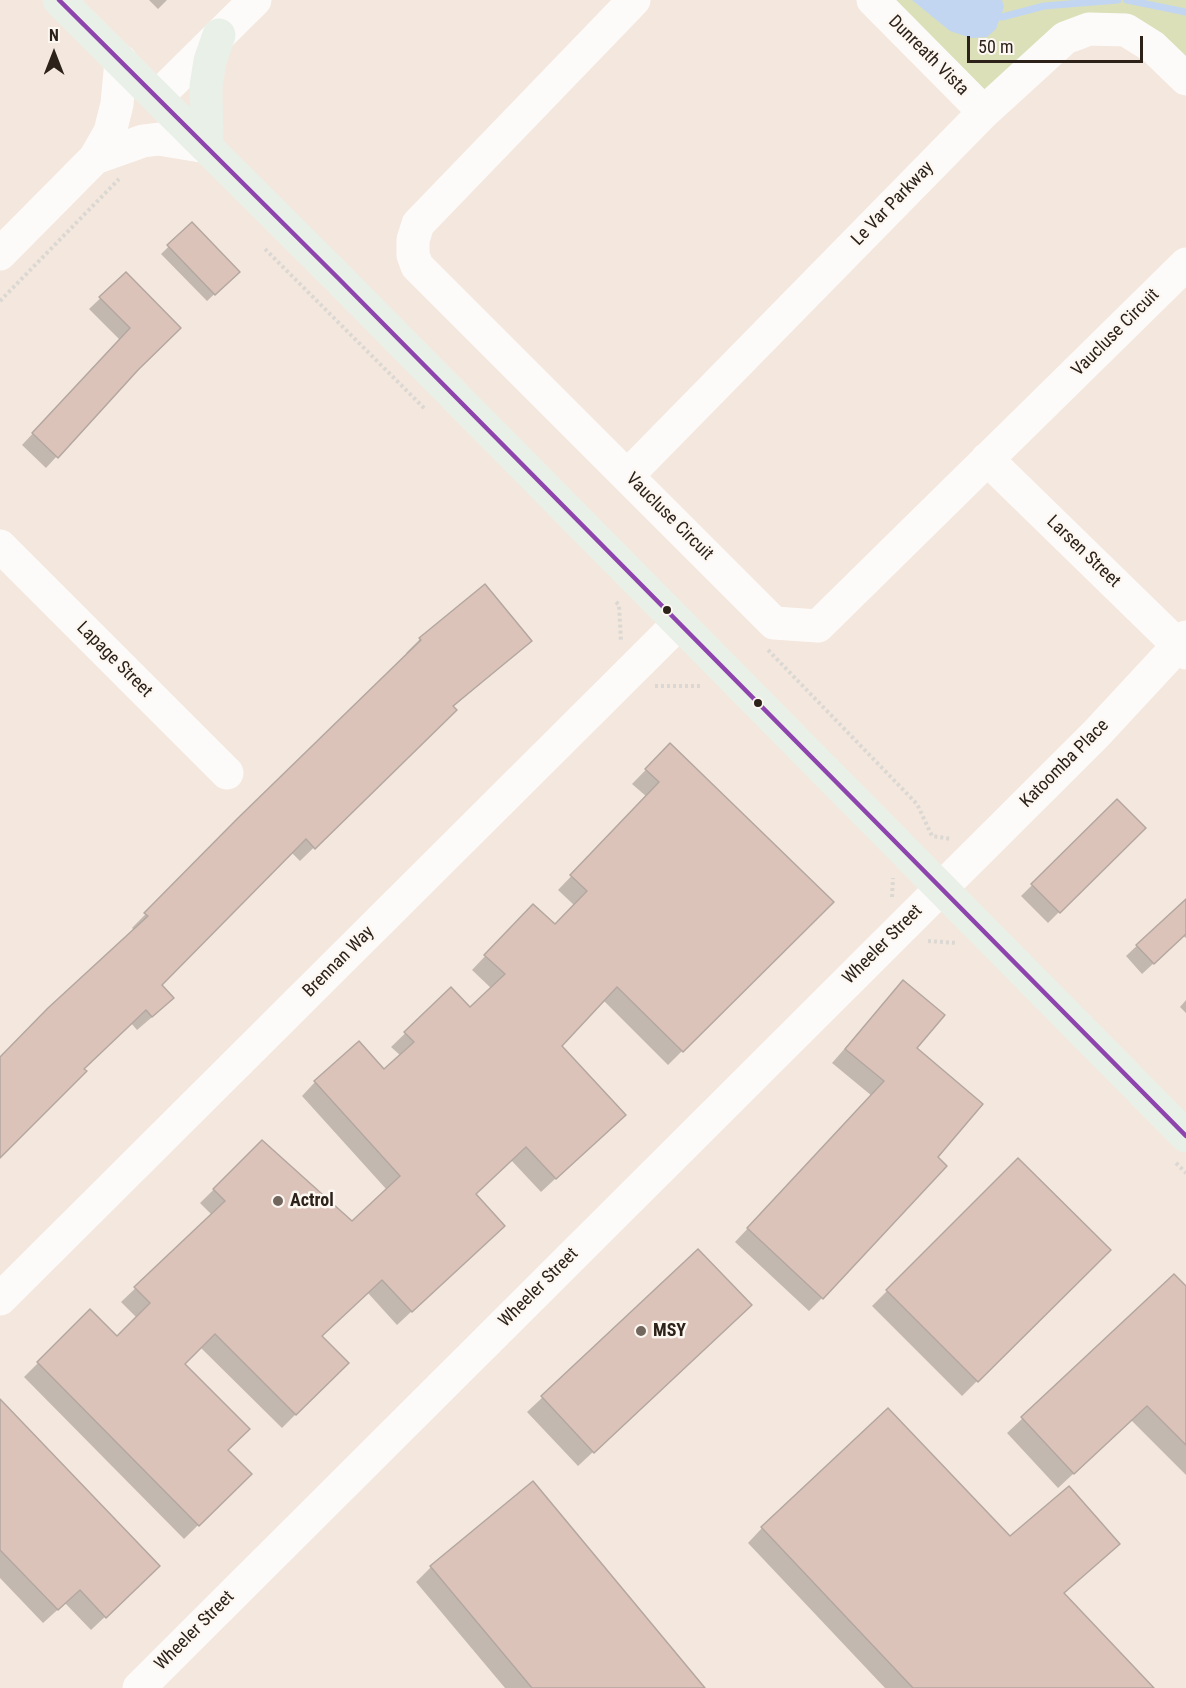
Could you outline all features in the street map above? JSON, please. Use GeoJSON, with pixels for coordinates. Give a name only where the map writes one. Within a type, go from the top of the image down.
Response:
{"type":"FeatureCollection","features":[{"type":"Feature","properties":{"kind":"main road"},"geometry":{"type":"LineString","coordinates":[[59,0],[940,888],[1178,1146]]}},
{"type":"Feature","properties":{"kind":"main road"},"geometry":{"type":"LineString","coordinates":[[207,147],[206,86],[210,61],[219,35]]}},
{"type":"Feature","properties":{"kind":"street"},"geometry":{"type":"LineString","coordinates":[[157,97],[255,0]]}},
{"type":"Feature","properties":{"kind":"street","name":"Dunreath Vista"},"geometry":{"type":"LineString","coordinates":[[873,0],[984,112]]}},
{"type":"Feature","properties":{"kind":"street","name":"Vaucluse Circuit"},"geometry":{"type":"LineString","coordinates":[[618,5],[418,225],[413,240],[413,255],[417,266],[774,623],[818,626],[1186,264]]}},
{"type":"Feature","properties":{"kind":"street","name":"Le Var Parkway"},"geometry":{"type":"LineString","coordinates":[[627,476],[984,112],[1065,38],[1089,29],[1126,30],[1153,47],[1186,79]]}},
{"type":"Feature","properties":{"kind":"street"},"geometry":{"type":"LineString","coordinates":[[0,254],[95,158],[110,132],[117,104],[121,61]]}},
{"type":"Feature","properties":{"kind":"street"},"geometry":{"type":"LineString","coordinates":[[95,158],[159,139],[207,147]]}},
{"type":"Feature","properties":{"kind":"street","name":"Larsen Street"},"geometry":{"type":"LineString","coordinates":[[987,459],[1183,645]]}},
{"type":"Feature","properties":{"kind":"street","name":"Lapage Street"},"geometry":{"type":"LineString","coordinates":[[0,546],[227,773]]}},
{"type":"Feature","properties":{"kind":"street","name":"Brennan Way"},"geometry":{"type":"LineString","coordinates":[[0,1299],[678,624]]}},
{"type":"Feature","properties":{"kind":"street","name":"Katoomba Place"},"geometry":{"type":"LineString","coordinates":[[940,888],[1183,645]]}},
{"type":"Feature","properties":{"kind":"street","name":"Wheeler Street"},"geometry":{"type":"LineString","coordinates":[[139,1688],[918,934],[940,888]]}},
{"type":"Feature","properties":{"kind":"path"},"geometry":{"type":"LineString","coordinates":[[0,301],[125,173]]}},
{"type":"Feature","properties":{"kind":"path"},"geometry":{"type":"LineString","coordinates":[[264,247],[433,417]]}},
{"type":"Feature","properties":{"kind":"path"},"geometry":{"type":"LineString","coordinates":[[610,596],[619,605],[621,651],[656,686],[700,685],[708,693]]}},
{"type":"Feature","properties":{"kind":"path"},"geometry":{"type":"LineString","coordinates":[[762,643],[774,659],[917,804],[932,836],[962,839],[978,832],[987,842]]}},
{"type":"Feature","properties":{"kind":"path"},"geometry":{"type":"LineString","coordinates":[[885,870],[893,878],[891,902],[918,934],[957,943],[965,951]]}},
{"type":"Feature","properties":{"kind":"path"},"geometry":{"type":"LineString","coordinates":[[1178,1146],[1186,1173]]}},
{"type":"Feature","properties":{"kind":"green space"},"geometry":{"type":"Polygon","coordinates":[[[873,0],[1186,0],[1186,79],[1109,29],[984,112],[873,0]]]}},
{"type":"Feature","properties":{"kind":"water"},"geometry":{"type":"Polygon","coordinates":[[[912,0],[1002,0],[1004,7],[996,29],[987,37],[971,38],[950,31],[912,0]]]}},
{"type":"Feature","properties":{"kind":"building"},"geometry":{"type":"Polygon","coordinates":[[[192,222],[240,272],[215,295],[167,245],[192,222]]]}},
{"type":"Feature","properties":{"kind":"building"},"geometry":{"type":"Polygon","coordinates":[[[126,272],[181,328],[138,370],[58,458],[32,433],[130,328],[99,297],[126,272]]]}},
{"type":"Feature","properties":{"kind":"building"},"geometry":{"type":"Polygon","coordinates":[[[485,584],[532,641],[453,706],[457,710],[315,849],[306,839],[162,985],[174,998],[152,1017],[146,1010],[84,1069],[87,1071],[0,1158],[0,1057],[48,1008],[148,916],[144,913],[421,640],[419,638],[485,584]]]}},
{"type":"Feature","properties":{"kind":"building"},"geometry":{"type":"Polygon","coordinates":[[[670,743],[834,902],[683,1052],[617,987],[562,1046],[626,1115],[556,1179],[526,1147],[476,1194],[505,1226],[412,1312],[382,1280],[322,1336],[349,1363],[296,1415],[215,1334],[185,1364],[250,1429],[228,1450],[252,1474],[199,1526],[37,1362],[90,1309],[117,1336],[150,1303],[134,1287],[225,1201],[213,1189],[262,1140],[352,1221],[400,1176],[314,1081],[359,1041],[384,1069],[414,1042],[404,1032],[451,987],[470,1007],[505,974],[484,955],[533,904],[555,924],[587,891],[570,875],[659,782],[645,769],[670,743]]]}},
{"type":"Feature","properties":{"kind":"building"},"geometry":{"type":"Polygon","coordinates":[[[1117,799],[1146,828],[1060,913],[1031,884],[1117,799]]]}},
{"type":"Feature","properties":{"kind":"building"},"geometry":{"type":"Polygon","coordinates":[[[1186,899],[1186,934],[1154,964],[1136,945],[1186,899]]]}},
{"type":"Feature","properties":{"kind":"building"},"geometry":{"type":"Polygon","coordinates":[[[903,980],[945,1015],[917,1048],[983,1104],[938,1157],[947,1166],[823,1299],[747,1228],[884,1081],[845,1049],[903,980]]]}},
{"type":"Feature","properties":{"kind":"building"},"geometry":{"type":"Polygon","coordinates":[[[1018,1158],[1111,1250],[978,1382],[886,1290],[1018,1158]]]}},
{"type":"Feature","properties":{"kind":"building"},"geometry":{"type":"Polygon","coordinates":[[[698,1249],[752,1305],[594,1453],[541,1396],[698,1249]]]}},
{"type":"Feature","properties":{"kind":"building"},"geometry":{"type":"Polygon","coordinates":[[[1174,1274],[1186,1286],[1186,1445],[1147,1406],[1074,1474],[1021,1417],[1174,1274]]]}},
{"type":"Feature","properties":{"kind":"building"},"geometry":{"type":"Polygon","coordinates":[[[0,1399],[160,1566],[106,1618],[80,1590],[58,1610],[0,1550],[0,1399]]]}},
{"type":"Feature","properties":{"kind":"building"},"geometry":{"type":"Polygon","coordinates":[[[888,1408],[1010,1536],[1069,1486],[1120,1544],[1064,1593],[1154,1688],[913,1688],[761,1527],[888,1408]]]}},
{"type":"Feature","properties":{"kind":"building"},"geometry":{"type":"Polygon","coordinates":[[[533,1481],[705,1688],[532,1688],[430,1566],[533,1481]]]}},
{"type":"Feature","properties":{"kind":"waterway"},"geometry":{"type":"LineString","coordinates":[[1002,17],[1044,6],[1118,0]]}},
{"type":"Feature","properties":{"kind":"waterway"},"geometry":{"type":"LineString","coordinates":[[1127,0],[1186,12]]}},
{"type":"Feature","properties":{"kind":"transit line"},"geometry":{"type":"LineString","coordinates":[[59,0],[338,278],[1186,1136]]}},
{"type":"Feature","properties":{"kind":"place","name":"Actrol"},"geometry":{"type":"Point","coordinates":[278,1201]}},
{"type":"Feature","properties":{"kind":"place","name":"MSY"},"geometry":{"type":"Point","coordinates":[641,1331]}}]}
